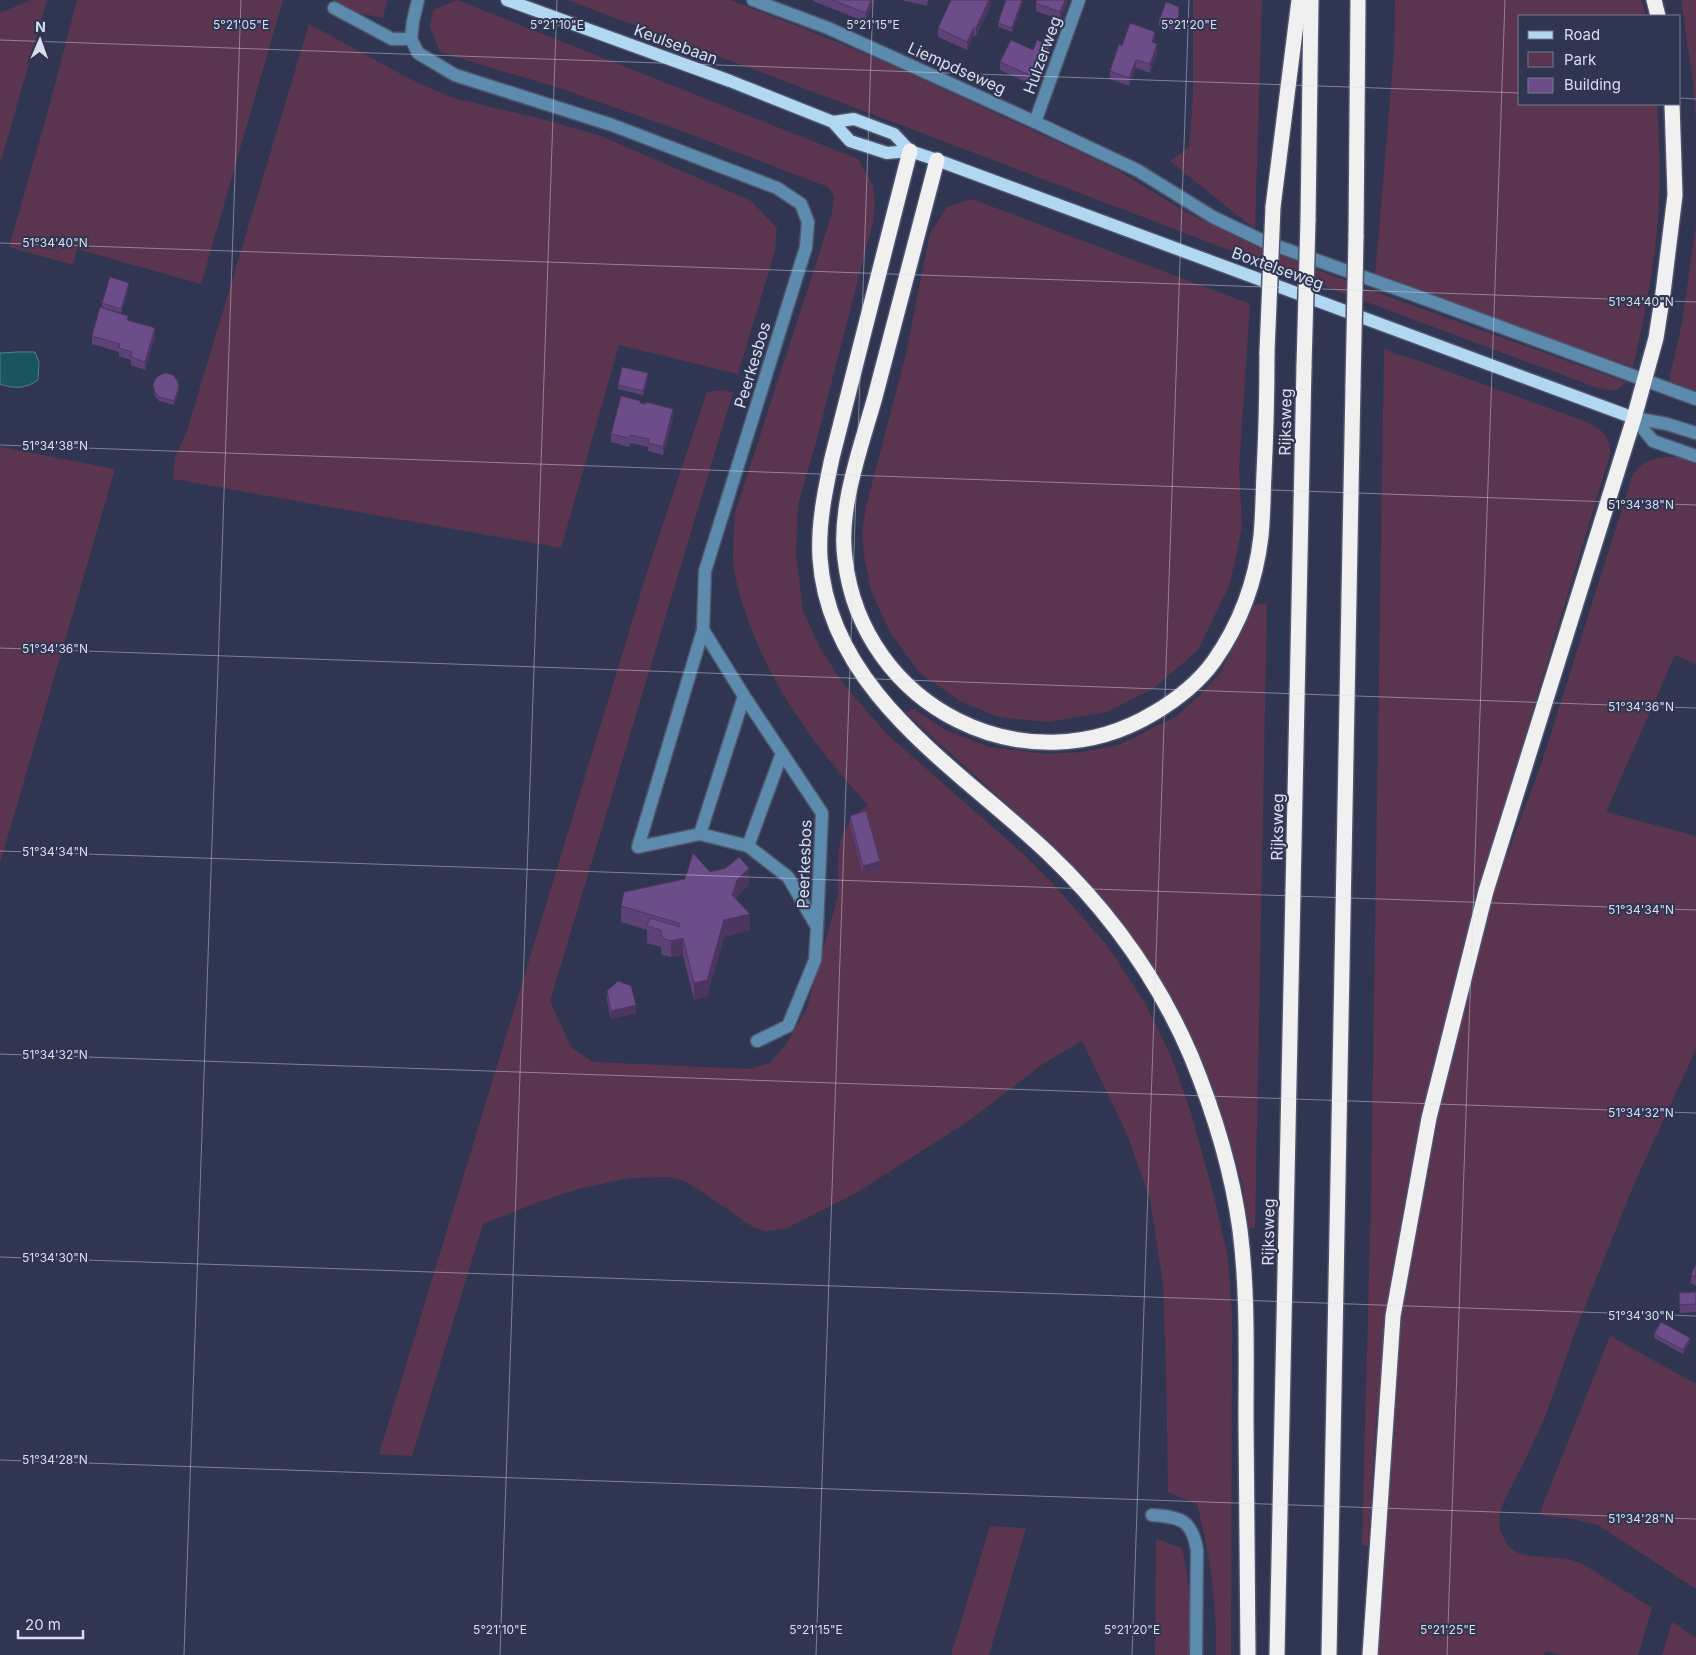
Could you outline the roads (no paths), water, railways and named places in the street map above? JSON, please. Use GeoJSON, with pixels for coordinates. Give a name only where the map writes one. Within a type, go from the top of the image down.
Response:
{"type":"FeatureCollection","features":[{"type":"Feature","properties":{"kind":"highway"},"geometry":{"type":"LineString","coordinates":[[938,160],[856,465],[844,518],[844,557],[850,587],[859,615],[872,642],[885,662],[922,699],[948,716],[968,726],[1016,739],[1042,742],[1077,740],[1113,733],[1140,722],[1166,706],[1213,663],[1230,635],[1244,605],[1254,571],[1260,537],[1265,444],[1273,207],[1299,0]]}},
{"type":"Feature","properties":{"kind":"highway","name":"Rijksweg"},"geometry":{"type":"LineString","coordinates":[[1277,1655],[1308,220],[1311,0]]}},
{"type":"Feature","properties":{"kind":"highway"},"geometry":{"type":"LineString","coordinates":[[1329,1655],[1356,237],[1358,0]]}},
{"type":"Feature","properties":{"kind":"highway"},"geometry":{"type":"LineString","coordinates":[[1654,0],[1658,15]]}},
{"type":"Feature","properties":{"kind":"highway"},"geometry":{"type":"LineString","coordinates":[[1370,1655],[1393,1316],[1429,1118],[1486,891],[1634,418],[1656,338],[1664,293],[1675,195],[1672,105]]}},
{"type":"Feature","properties":{"kind":"highway"},"geometry":{"type":"LineString","coordinates":[[910,151],[832,458],[824,498],[820,526],[820,556],[824,586],[834,622],[841,637],[860,672],[874,690],[927,747],[1048,853],[1085,892],[1135,953],[1181,1034],[1203,1087],[1218,1126],[1226,1156],[1240,1232],[1245,1298],[1248,1655]]}},
{"type":"Feature","properties":{"kind":"main road","name":"Keulsebaan"},"geometry":{"type":"LineString","coordinates":[[507,0],[730,81],[833,122]]}},
{"type":"Feature","properties":{"kind":"main road","name":"Boxtelseweg"},"geometry":{"type":"LineString","coordinates":[[833,122],[854,119],[894,134],[910,151]]}},
{"type":"Feature","properties":{"kind":"main road","name":"Boxtelseweg"},"geometry":{"type":"LineString","coordinates":[[833,122],[850,141],[887,153],[910,151],[938,160],[1634,418]]}},
{"type":"Feature","properties":{"kind":"street"},"geometry":{"type":"LineString","coordinates":[[334,8],[392,39],[411,39],[418,0]]}},
{"type":"Feature","properties":{"kind":"street","name":"Liempdseweg"},"geometry":{"type":"LineString","coordinates":[[753,0],[828,28],[1036,122]]}},
{"type":"Feature","properties":{"kind":"street","name":"Hulzerweg"},"geometry":{"type":"LineString","coordinates":[[1036,122],[1079,0]]}},
{"type":"Feature","properties":{"kind":"street","name":"Peerkesbos"},"geometry":{"type":"LineString","coordinates":[[411,39],[418,53],[455,75],[612,125],[776,188],[801,204],[808,222],[806,247],[705,571],[703,630],[744,696],[822,813],[815,960],[788,1026],[757,1041]]}},
{"type":"Feature","properties":{"kind":"street","name":"Boxtelseweg"},"geometry":{"type":"LineString","coordinates":[[1036,122],[1137,170],[1213,217],[1263,241],[1696,399]]}},
{"type":"Feature","properties":{"kind":"street"},"geometry":{"type":"LineString","coordinates":[[1634,418],[1653,441],[1696,456]]}},
{"type":"Feature","properties":{"kind":"street","name":"Boxtelseweg"},"geometry":{"type":"LineString","coordinates":[[1634,418],[1667,424],[1696,433]]}},
{"type":"Feature","properties":{"kind":"street"},"geometry":{"type":"LineString","coordinates":[[703,630],[638,847],[700,834],[748,846],[788,877],[817,927]]}},
{"type":"Feature","properties":{"kind":"street"},"geometry":{"type":"LineString","coordinates":[[700,834],[744,696]]}},
{"type":"Feature","properties":{"kind":"street"},"geometry":{"type":"LineString","coordinates":[[748,846],[782,753]]}},
{"type":"Feature","properties":{"kind":"street"},"geometry":{"type":"LineString","coordinates":[[1152,1515],[1170,1516],[1182,1520],[1190,1527],[1195,1537],[1197,1550],[1196,1655]]}}]}
